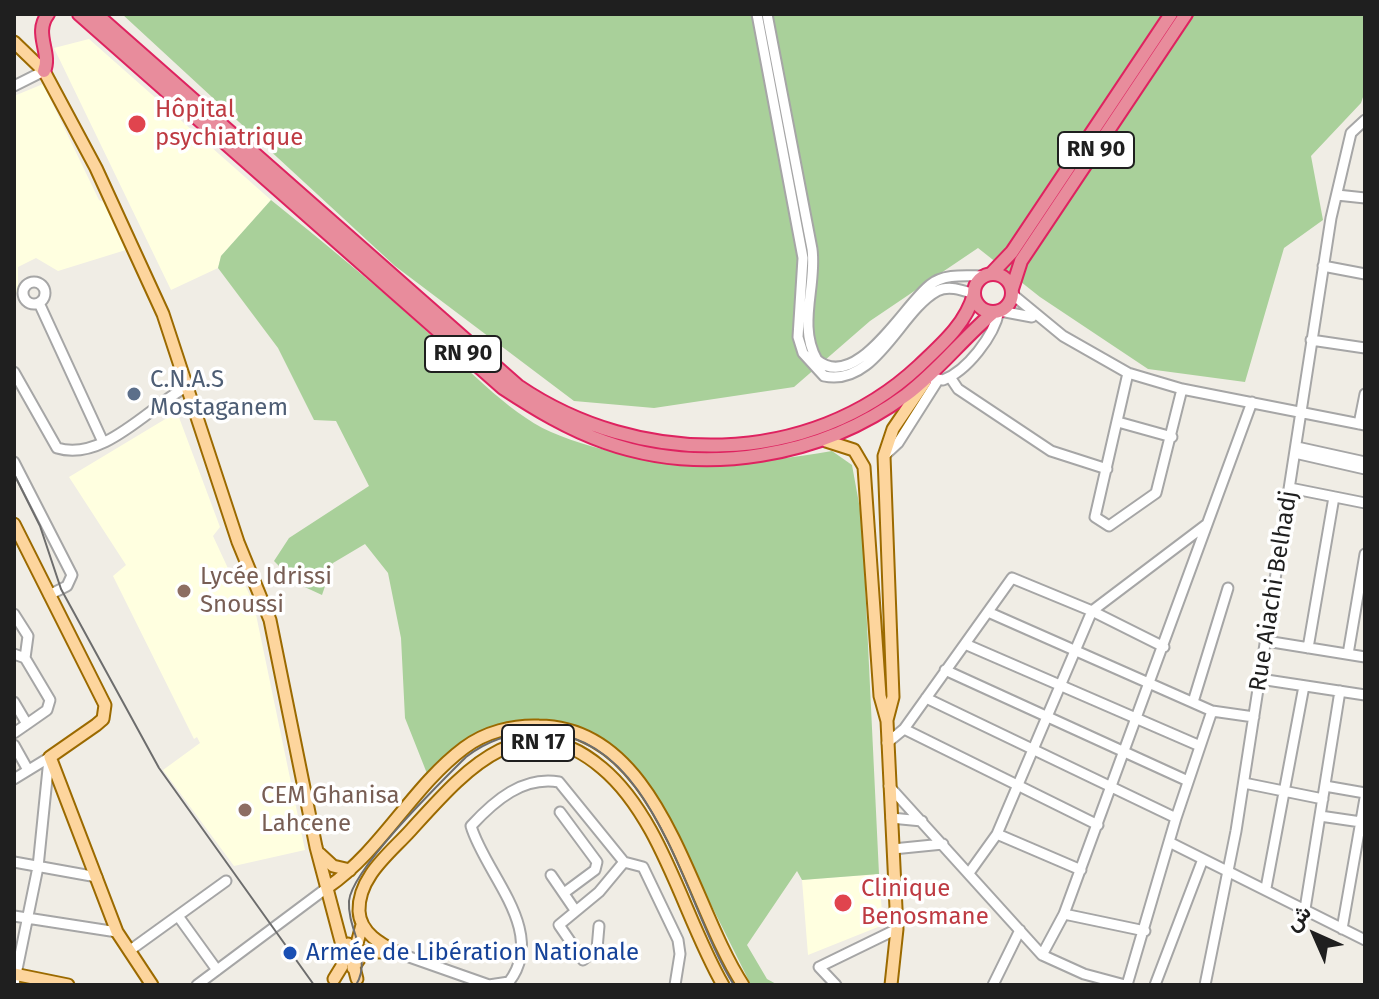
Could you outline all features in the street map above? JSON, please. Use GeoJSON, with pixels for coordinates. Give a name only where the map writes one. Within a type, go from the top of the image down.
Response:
{"type":"FeatureCollection","features":[{"type":"Feature","properties":{"kind":"highway"},"geometry":{"type":"LineString","coordinates":[[44,71],[47,63],[41,28],[48,14]]}},
{"type":"Feature","properties":{"kind":"highway","name":"RN 90"},"geometry":{"type":"LineString","coordinates":[[79,14],[503,388],[538,411],[606,443],[674,456],[756,455],[826,441],[882,412],[931,378],[998,311]]}},
{"type":"Feature","properties":{"kind":"highway","name":"RN 90"},"geometry":{"type":"LineString","coordinates":[[96,14],[518,386],[578,420],[633,438],[671,446],[749,444],[813,429],[842,417],[899,384],[919,366],[964,319],[974,294]]}},
{"type":"Feature","properties":{"kind":"highway","name":"RN 90"},"geometry":{"type":"LineString","coordinates":[[988,275],[1012,252],[1171,14]]}},
{"type":"Feature","properties":{"kind":"highway","name":"RN 90"},"geometry":{"type":"LineString","coordinates":[[1012,292],[1021,261],[1186,14]]}},
{"type":"Feature","properties":{"kind":"highway"},"geometry":{"type":"LineString","coordinates":[[988,275],[1006,279],[1012,292],[1008,304],[998,311],[980,307],[974,294],[976,284],[988,275]]}},
{"type":"Feature","properties":{"kind":"main road"},"geometry":{"type":"LineString","coordinates":[[14,42],[44,71],[96,168],[143,268],[163,314],[240,548],[270,620],[316,847],[343,955],[332,982]]}},
{"type":"Feature","properties":{"kind":"main road"},"geometry":{"type":"LineString","coordinates":[[891,985],[897,929],[888,785],[887,721],[893,697],[884,456],[893,429],[931,378]]}},
{"type":"Feature","properties":{"kind":"main road"},"geometry":{"type":"LineString","coordinates":[[826,441],[854,450],[864,467],[880,696],[887,721]]}},
{"type":"Feature","properties":{"kind":"main road"},"geometry":{"type":"LineString","coordinates":[[864,467],[884,456]]}},
{"type":"Feature","properties":{"kind":"main road"},"geometry":{"type":"LineString","coordinates":[[14,524],[103,699],[105,712],[96,725],[50,757],[117,932],[152,985]]}},
{"type":"Feature","properties":{"kind":"main road","name":"RN 17"},"geometry":{"type":"LineString","coordinates":[[328,887],[350,870],[466,747],[490,734],[516,727],[567,729],[607,749],[645,789],[743,985]]}},
{"type":"Feature","properties":{"kind":"main road","name":"RN 17"},"geometry":{"type":"LineString","coordinates":[[362,923],[360,901],[371,875],[467,770],[488,754],[512,746],[558,745],[590,758],[629,796],[650,832],[723,985]]}},
{"type":"Feature","properties":{"kind":"main road"},"geometry":{"type":"LineString","coordinates":[[316,847],[333,866],[350,870]]}},
{"type":"Feature","properties":{"kind":"main road"},"geometry":{"type":"LineString","coordinates":[[328,887],[335,899],[357,974]]}},
{"type":"Feature","properties":{"kind":"main road"},"geometry":{"type":"LineString","coordinates":[[357,974],[362,923]]}},
{"type":"Feature","properties":{"kind":"main road"},"geometry":{"type":"LineString","coordinates":[[362,923],[372,937],[398,953]]}},
{"type":"Feature","properties":{"kind":"main road"},"geometry":{"type":"LineString","coordinates":[[357,974],[356,960],[368,950],[398,953]]}},
{"type":"Feature","properties":{"kind":"main road"},"geometry":{"type":"LineString","coordinates":[[332,982],[343,975],[357,974]]}},
{"type":"Feature","properties":{"kind":"main road"},"geometry":{"type":"LineString","coordinates":[[15,978],[68,985]]}},
{"type":"Feature","properties":{"kind":"street"},"geometry":{"type":"LineString","coordinates":[[757,14],[803,258],[798,337],[811,365],[824,376],[849,375],[880,351],[937,291],[953,288],[974,294]]}},
{"type":"Feature","properties":{"kind":"street"},"geometry":{"type":"LineString","coordinates":[[767,14],[814,260],[807,324],[817,360],[831,368],[847,366],[872,348],[930,285],[946,277],[988,275]]}},
{"type":"Feature","properties":{"kind":"street"},"geometry":{"type":"LineString","coordinates":[[14,86],[44,71]]}},
{"type":"Feature","properties":{"kind":"street","name":"Rue Aiachi Belhadj"},"geometry":{"type":"LineString","coordinates":[[1205,985],[1244,783],[1323,266],[1351,133],[1364,125]]}},
{"type":"Feature","properties":{"kind":"street"},"geometry":{"type":"LineString","coordinates":[[1337,195],[1365,198]]}},
{"type":"Feature","properties":{"kind":"street"},"geometry":{"type":"LineString","coordinates":[[1323,266],[1365,274]]}},
{"type":"Feature","properties":{"kind":"street"},"geometry":{"type":"LineString","coordinates":[[25,300],[25,287],[38,283],[45,294],[39,303]]}},
{"type":"Feature","properties":{"kind":"street"},"geometry":{"type":"LineString","coordinates":[[1012,292],[1037,319],[1128,373],[1182,389],[1362,424],[1365,394]]}},
{"type":"Feature","properties":{"kind":"street"},"geometry":{"type":"LineString","coordinates":[[14,307],[25,300],[39,303]]}},
{"type":"Feature","properties":{"kind":"street"},"geometry":{"type":"LineString","coordinates":[[39,303],[103,442]]}},
{"type":"Feature","properties":{"kind":"street"},"geometry":{"type":"LineString","coordinates":[[931,378],[950,377],[986,341],[995,326],[998,311],[1037,319]]}},
{"type":"Feature","properties":{"kind":"street"},"geometry":{"type":"LineString","coordinates":[[1311,340],[1365,348]]}},
{"type":"Feature","properties":{"kind":"street"},"geometry":{"type":"LineString","coordinates":[[14,372],[57,448],[76,452],[103,442],[186,387]]}},
{"type":"Feature","properties":{"kind":"street"},"geometry":{"type":"LineString","coordinates":[[1128,373],[1095,517],[1111,526],[1156,493],[1182,389]]}},
{"type":"Feature","properties":{"kind":"street"},"geometry":{"type":"LineString","coordinates":[[950,377],[958,389],[1051,451],[1107,469]]}},
{"type":"Feature","properties":{"kind":"street"},"geometry":{"type":"LineString","coordinates":[[1042,955],[1064,914],[1081,870],[1252,402]]}},
{"type":"Feature","properties":{"kind":"street"},"geometry":{"type":"LineString","coordinates":[[1118,422],[1172,437]]}},
{"type":"Feature","properties":{"kind":"street"},"geometry":{"type":"LineString","coordinates":[[1296,450],[1365,462]]}},
{"type":"Feature","properties":{"kind":"street"},"geometry":{"type":"LineString","coordinates":[[1296,450],[1365,469]]}},
{"type":"Feature","properties":{"kind":"street"},"geometry":{"type":"LineString","coordinates":[[14,462],[72,575],[67,586],[49,595]]}},
{"type":"Feature","properties":{"kind":"street"},"geometry":{"type":"LineString","coordinates":[[1290,488],[1365,503]]}},
{"type":"Feature","properties":{"kind":"street"},"geometry":{"type":"LineString","coordinates":[[1308,648],[1334,497]]}},
{"type":"Feature","properties":{"kind":"street"},"geometry":{"type":"LineString","coordinates":[[969,873],[997,834],[1092,611],[1207,524]]}},
{"type":"Feature","properties":{"kind":"street"},"geometry":{"type":"LineString","coordinates":[[1348,654],[1365,554]]}},
{"type":"Feature","properties":{"kind":"street"},"geometry":{"type":"LineString","coordinates":[[887,743],[904,729],[1012,578],[1092,611],[1164,647]]}},
{"type":"Feature","properties":{"kind":"street"},"geometry":{"type":"LineString","coordinates":[[1193,702],[1228,588]]}},
{"type":"Feature","properties":{"kind":"street"},"geometry":{"type":"LineString","coordinates":[[988,612],[1212,711],[1254,717]]}},
{"type":"Feature","properties":{"kind":"street"},"geometry":{"type":"LineString","coordinates":[[14,614],[28,636],[25,658],[50,700],[47,710],[14,733]]}},
{"type":"Feature","properties":{"kind":"street"},"geometry":{"type":"LineString","coordinates":[[1266,641],[1365,657]]}},
{"type":"Feature","properties":{"kind":"street"},"geometry":{"type":"LineString","coordinates":[[965,644],[1200,746]]}},
{"type":"Feature","properties":{"kind":"street"},"geometry":{"type":"LineString","coordinates":[[14,654],[25,658]]}},
{"type":"Feature","properties":{"kind":"street"},"geometry":{"type":"LineString","coordinates":[[945,670],[1126,750],[1188,781]]}},
{"type":"Feature","properties":{"kind":"street"},"geometry":{"type":"LineString","coordinates":[[1260,679],[1365,695]]}},
{"type":"Feature","properties":{"kind":"street"},"geometry":{"type":"LineString","coordinates":[[1266,888],[1304,686]]}},
{"type":"Feature","properties":{"kind":"street"},"geometry":{"type":"LineString","coordinates":[[1305,909],[1340,691]]}},
{"type":"Feature","properties":{"kind":"street"},"geometry":{"type":"LineString","coordinates":[[926,698],[1176,818]]}},
{"type":"Feature","properties":{"kind":"street"},"geometry":{"type":"LineString","coordinates":[[14,702],[27,724]]}},
{"type":"Feature","properties":{"kind":"street"},"geometry":{"type":"LineString","coordinates":[[888,785],[1042,955],[1084,974],[1126,985],[1212,711]]}},
{"type":"Feature","properties":{"kind":"street"},"geometry":{"type":"LineString","coordinates":[[904,729],[1098,825]]}},
{"type":"Feature","properties":{"kind":"street"},"geometry":{"type":"LineString","coordinates":[[14,745],[28,770]]}},
{"type":"Feature","properties":{"kind":"street"},"geometry":{"type":"LineString","coordinates":[[14,779],[50,757]]}},
{"type":"Feature","properties":{"kind":"street"},"geometry":{"type":"LineString","coordinates":[[15,978],[38,867],[50,757]]}},
{"type":"Feature","properties":{"kind":"street"},"geometry":{"type":"LineString","coordinates":[[398,953],[489,985],[509,982],[518,970],[519,930],[514,906],[476,843],[471,826],[485,811],[522,785],[542,779],[559,782],[624,862],[643,867],[678,940],[675,985]]}},
{"type":"Feature","properties":{"kind":"street"},"geometry":{"type":"LineString","coordinates":[[1244,783],[1285,794],[1323,799]]}},
{"type":"Feature","properties":{"kind":"street"},"geometry":{"type":"LineString","coordinates":[[1325,786],[1365,801],[1342,929]]}},
{"type":"Feature","properties":{"kind":"street"},"geometry":{"type":"LineString","coordinates":[[560,812],[597,862],[595,870],[564,893]]}},
{"type":"Feature","properties":{"kind":"street"},"geometry":{"type":"LineString","coordinates":[[1320,816],[1361,822]]}},
{"type":"Feature","properties":{"kind":"street"},"geometry":{"type":"LineString","coordinates":[[891,818],[922,821]]}},
{"type":"Feature","properties":{"kind":"street"},"geometry":{"type":"LineString","coordinates":[[997,834],[1081,870]]}},
{"type":"Feature","properties":{"kind":"street"},"geometry":{"type":"LineString","coordinates":[[1169,842],[1365,940]]}},
{"type":"Feature","properties":{"kind":"street"},"geometry":{"type":"LineString","coordinates":[[893,849],[943,844]]}},
{"type":"Feature","properties":{"kind":"street"},"geometry":{"type":"LineString","coordinates":[[1155,985],[1203,859]]}},
{"type":"Feature","properties":{"kind":"street"},"geometry":{"type":"LineString","coordinates":[[14,862],[97,877]]}},
{"type":"Feature","properties":{"kind":"street"},"geometry":{"type":"LineString","coordinates":[[599,926],[597,949],[583,960],[559,925],[599,892],[624,862]]}},
{"type":"Feature","properties":{"kind":"street"},"geometry":{"type":"LineString","coordinates":[[551,875],[575,910]]}},
{"type":"Feature","properties":{"kind":"street"},"geometry":{"type":"LineString","coordinates":[[129,951],[226,881]]}},
{"type":"Feature","properties":{"kind":"street"},"geometry":{"type":"LineString","coordinates":[[197,985],[328,887]]}},
{"type":"Feature","properties":{"kind":"street"},"geometry":{"type":"LineString","coordinates":[[1064,914],[1145,931]]}},
{"type":"Feature","properties":{"kind":"street"},"geometry":{"type":"LineString","coordinates":[[14,916],[117,932]]}},
{"type":"Feature","properties":{"kind":"street"},"geometry":{"type":"LineString","coordinates":[[178,916],[217,970]]}},
{"type":"Feature","properties":{"kind":"street"},"geometry":{"type":"LineString","coordinates":[[836,985],[819,967],[897,929]]}},
{"type":"Feature","properties":{"kind":"street"},"geometry":{"type":"LineString","coordinates":[[993,985],[1020,930]]}},
{"type":"Feature","properties":{"kind":"street"},"geometry":{"type":"LineString","coordinates":[[1076,985],[1084,974]]}},
{"type":"Feature","properties":{"kind":"shaded area","name":"Hôpital psychiatrique"},"geometry":{"type":"Polygon","coordinates":[[[89,39],[271,200],[221,256],[218,268],[171,290],[54,48],[89,39]]]}},
{"type":"Feature","properties":{"kind":"shaded area"},"geometry":{"type":"Polygon","coordinates":[[[43,84],[99,200],[107,204],[129,249],[58,271],[36,258],[18,267],[18,292],[14,295],[14,96],[43,84]]]}},
{"type":"Feature","properties":{"kind":"shaded area","name":"Lycée Idrissi Snoussi"},"geometry":{"type":"Polygon","coordinates":[[[177,412],[220,527],[213,536],[232,577],[242,578],[254,605],[305,850],[234,866],[163,770],[200,743],[197,737],[194,739],[113,576],[126,565],[69,477],[177,412]]]}},
{"type":"Feature","properties":{"kind":"shaded area","name":"Clinique Benosmane"},"geometry":{"type":"Polygon","coordinates":[[[879,874],[883,925],[808,955],[802,880],[879,874]]]}},
{"type":"Feature","properties":{"kind":"green space"},"geometry":{"type":"Polygon","coordinates":[[[122,14],[1365,14],[1365,91],[1361,103],[1311,156],[1323,220],[1284,248],[1245,382],[1148,369],[1040,297],[978,248],[870,321],[794,387],[654,408],[574,401],[395,266],[122,14]]]}},
{"type":"Feature","properties":{"kind":"green space"},"geometry":{"type":"Polygon","coordinates":[[[271,200],[387,296],[501,399],[551,432],[585,444],[655,459],[761,461],[832,451],[852,465],[862,520],[879,874],[802,880],[797,871],[747,945],[767,979],[778,985],[751,985],[664,810],[621,755],[584,729],[563,722],[541,719],[516,721],[479,732],[428,776],[405,718],[401,638],[388,573],[365,544],[333,563],[322,595],[296,583],[274,561],[289,538],[369,486],[336,421],[314,420],[278,348],[218,268],[221,256],[271,200]]]}},
{"type":"Feature","properties":{"kind":"tram line"},"geometry":{"type":"LineString","coordinates":[[14,474],[40,526],[61,589],[159,768],[314,985]]}},
{"type":"Feature","properties":{"kind":"tram line"},"geometry":{"type":"LineString","coordinates":[[356,985],[362,965],[349,901],[365,869],[380,848],[466,757],[494,741],[535,733],[584,742],[615,764],[641,795],[663,833],[716,953],[734,985]]}},
{"type":"Feature","properties":{"kind":"place","name":"Hôpital psychiatrique"},"geometry":{"type":"Point","coordinates":[137,124]}},
{"type":"Feature","properties":{"kind":"place","name":"C.N.A.S Mostaganem"},"geometry":{"type":"Point","coordinates":[134,394]}},
{"type":"Feature","properties":{"kind":"place","name":"Lycée Idrissi Snoussi"},"geometry":{"type":"Point","coordinates":[184,591]}},
{"type":"Feature","properties":{"kind":"place","name":"CEM Ghanisa Lahcene"},"geometry":{"type":"Point","coordinates":[245,810]}},
{"type":"Feature","properties":{"kind":"place","name":"Clinique Benosmane"},"geometry":{"type":"Point","coordinates":[843,903]}},
{"type":"Feature","properties":{"kind":"place","name":"Armée de Libération Nationale"},"geometry":{"type":"Point","coordinates":[290,953]}}]}
